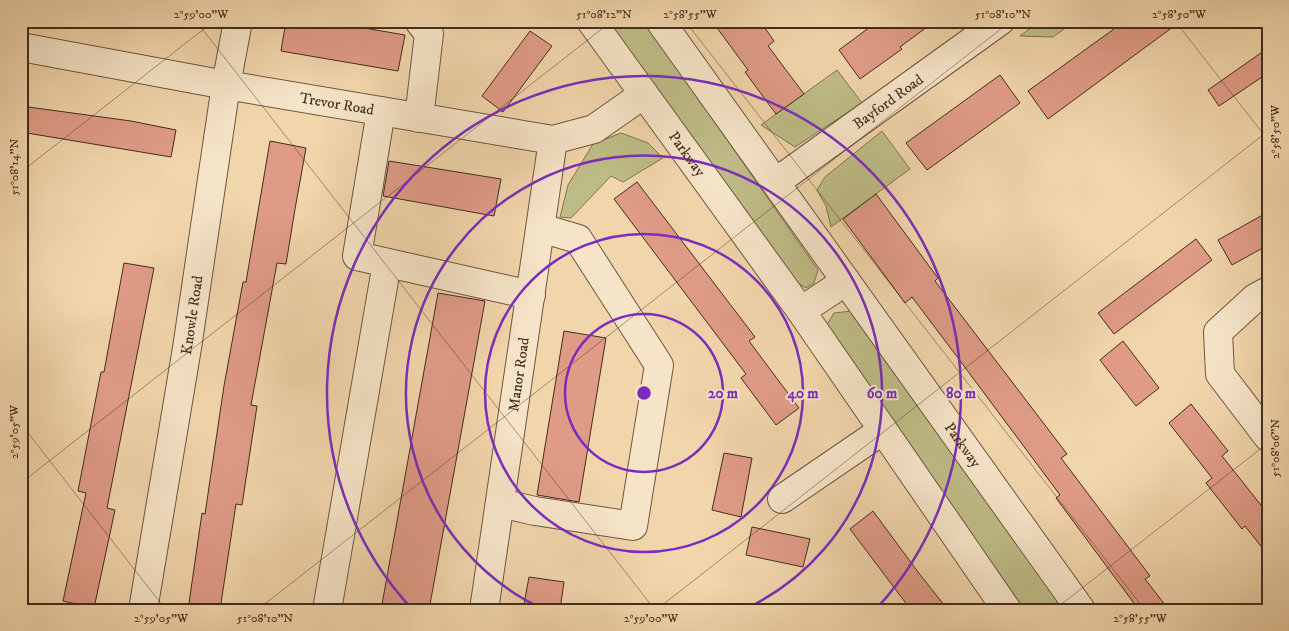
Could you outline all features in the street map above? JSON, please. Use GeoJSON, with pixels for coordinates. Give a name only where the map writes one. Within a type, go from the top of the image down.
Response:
{"type":"FeatureCollection","features":[{"type":"Feature","properties":{"kind":"street","name":"Knowle Road"},"geometry":{"type":"LineString","coordinates":[[143,610],[187,348],[226,85],[238,21]]}},
{"type":"Feature","properties":{"kind":"street"},"geometry":{"type":"LineString","coordinates":[[419,21],[429,34],[419,118]]}},
{"type":"Feature","properties":{"kind":"street","name":"Parkway"},"geometry":{"type":"LineString","coordinates":[[591,21],[801,311],[1007,610]]}},
{"type":"Feature","properties":{"kind":"street","name":"Parkway"},"geometry":{"type":"LineString","coordinates":[[660,21],[1081,610]]}},
{"type":"Feature","properties":{"kind":"street","name":"Bayford Road"},"geometry":{"type":"LineString","coordinates":[[776,182],[1000,21]]}},
{"type":"Feature","properties":{"kind":"street","name":"Trevor Road"},"geometry":{"type":"LineString","coordinates":[[21,47],[226,85],[554,140],[594,129],[644,94]]}},
{"type":"Feature","properties":{"kind":"street"},"geometry":{"type":"LineString","coordinates":[[381,111],[357,256],[531,296]]}},
{"type":"Feature","properties":{"kind":"street","name":"Manor Road"},"geometry":{"type":"LineString","coordinates":[[484,610],[554,140]]}},
{"type":"Feature","properties":{"kind":"street"},"geometry":{"type":"LineString","coordinates":[[500,503],[551,514],[633,526],[659,365],[578,238],[541,228]]}},
{"type":"Feature","properties":{"kind":"street"},"geometry":{"type":"LineString","coordinates":[[327,610],[387,263]]}},
{"type":"Feature","properties":{"kind":"street"},"geometry":{"type":"LineString","coordinates":[[801,311],[846,281]]}},
{"type":"Feature","properties":{"kind":"street"},"geometry":{"type":"LineString","coordinates":[[1268,291],[1255,298],[1218,332],[1220,374],[1268,437]]}},
{"type":"Feature","properties":{"kind":"street"},"geometry":{"type":"LineString","coordinates":[[782,499],[883,430]]}},
{"type":"Feature","properties":{"kind":"shaded area"},"geometry":{"type":"Polygon","coordinates":[[[607,21],[644,21],[818,270],[814,283],[806,288],[791,279],[607,21]]]}},
{"type":"Feature","properties":{"kind":"shaded area"},"geometry":{"type":"Polygon","coordinates":[[[1040,21],[1075,21],[1053,37],[1020,36],[1040,21]]]}},
{"type":"Feature","properties":{"kind":"shaded area"},"geometry":{"type":"Polygon","coordinates":[[[837,70],[862,103],[795,147],[761,125],[837,70]]]}},
{"type":"Feature","properties":{"kind":"shaded area"},"geometry":{"type":"Polygon","coordinates":[[[882,131],[910,169],[831,227],[826,206],[817,190],[825,177],[882,131]]]}},
{"type":"Feature","properties":{"kind":"shaded area"},"geometry":{"type":"Polygon","coordinates":[[[621,133],[648,143],[663,158],[623,182],[611,176],[571,218],[560,217],[568,185],[593,144],[621,133]]]}},
{"type":"Feature","properties":{"kind":"shaded area"},"geometry":{"type":"Polygon","coordinates":[[[852,311],[1066,610],[1024,610],[824,329],[834,313],[852,311]]]}},
{"type":"Feature","properties":{"kind":"building"},"geometry":{"type":"Polygon","coordinates":[[[286,21],[323,21],[405,35],[398,71],[281,51],[286,21]]]}},
{"type":"Feature","properties":{"kind":"building"},"geometry":{"type":"Polygon","coordinates":[[[712,21],[760,21],[774,41],[768,46],[804,94],[776,114],[745,72],[748,70],[712,21]]]}},
{"type":"Feature","properties":{"kind":"building"},"geometry":{"type":"Polygon","coordinates":[[[878,21],[935,21],[900,47],[902,49],[860,79],[839,50],[878,21]]]}},
{"type":"Feature","properties":{"kind":"building"},"geometry":{"type":"Polygon","coordinates":[[[1125,21],[1181,21],[1048,119],[1028,91],[1125,21]]]}},
{"type":"Feature","properties":{"kind":"building"},"geometry":{"type":"Polygon","coordinates":[[[530,31],[552,46],[503,112],[482,96],[530,31]]]}},
{"type":"Feature","properties":{"kind":"building"},"geometry":{"type":"Polygon","coordinates":[[[1268,48],[1268,73],[1219,106],[1208,90],[1268,48]]]}},
{"type":"Feature","properties":{"kind":"building"},"geometry":{"type":"Polygon","coordinates":[[[1000,75],[1020,103],[927,170],[906,143],[1000,75]]]}},
{"type":"Feature","properties":{"kind":"building"},"geometry":{"type":"Polygon","coordinates":[[[21,106],[131,121],[176,130],[171,157],[21,132],[21,106]]]}},
{"type":"Feature","properties":{"kind":"building"},"geometry":{"type":"Polygon","coordinates":[[[270,141],[306,148],[286,264],[277,263],[251,405],[257,406],[242,505],[236,504],[220,610],[188,610],[202,513],[205,514],[224,386],[243,282],[246,282],[270,141]]]}},
{"type":"Feature","properties":{"kind":"building"},"geometry":{"type":"Polygon","coordinates":[[[389,161],[501,179],[494,216],[383,196],[389,161]]]}},
{"type":"Feature","properties":{"kind":"building"},"geometry":{"type":"Polygon","coordinates":[[[637,182],[755,337],[749,341],[799,408],[776,425],[741,378],[746,374],[614,199],[637,182]]]}},
{"type":"Feature","properties":{"kind":"building"},"geometry":{"type":"Polygon","coordinates":[[[876,194],[938,278],[935,281],[1067,454],[1061,458],[1150,576],[1145,579],[1169,610],[1139,610],[1056,498],[1060,495],[912,297],[905,303],[843,219],[876,194]]]}},
{"type":"Feature","properties":{"kind":"building"},"geometry":{"type":"Polygon","coordinates":[[[1268,212],[1268,245],[1232,265],[1218,240],[1268,212]]]}},
{"type":"Feature","properties":{"kind":"building"},"geometry":{"type":"Polygon","coordinates":[[[1196,239],[1212,260],[1114,334],[1098,313],[1196,239]]]}},
{"type":"Feature","properties":{"kind":"building"},"geometry":{"type":"Polygon","coordinates":[[[124,263],[154,268],[107,508],[115,510],[94,608],[63,601],[86,493],[78,491],[101,372],[104,372],[124,263]]]}},
{"type":"Feature","properties":{"kind":"building"},"geometry":{"type":"Polygon","coordinates":[[[438,293],[485,301],[429,610],[381,610],[438,293]]]}},
{"type":"Feature","properties":{"kind":"building"},"geometry":{"type":"Polygon","coordinates":[[[564,331],[606,338],[579,502],[537,495],[564,331]]]}},
{"type":"Feature","properties":{"kind":"building"},"geometry":{"type":"Polygon","coordinates":[[[1123,341],[1159,388],[1136,406],[1100,360],[1123,341]]]}},
{"type":"Feature","properties":{"kind":"building"},"geometry":{"type":"Polygon","coordinates":[[[1191,404],[1228,451],[1222,456],[1268,514],[1268,555],[1245,526],[1242,529],[1206,483],[1212,478],[1169,423],[1191,404]]]}},
{"type":"Feature","properties":{"kind":"building"},"geometry":{"type":"Polygon","coordinates":[[[724,453],[752,458],[741,517],[712,510],[724,453]]]}},
{"type":"Feature","properties":{"kind":"building"},"geometry":{"type":"Polygon","coordinates":[[[873,511],[948,610],[911,610],[850,529],[873,511]]]}},
{"type":"Feature","properties":{"kind":"building"},"geometry":{"type":"Polygon","coordinates":[[[752,527],[810,539],[803,567],[746,555],[752,527]]]}},
{"type":"Feature","properties":{"kind":"building"},"geometry":{"type":"Polygon","coordinates":[[[529,577],[564,582],[560,610],[523,610],[529,577]]]}}]}
